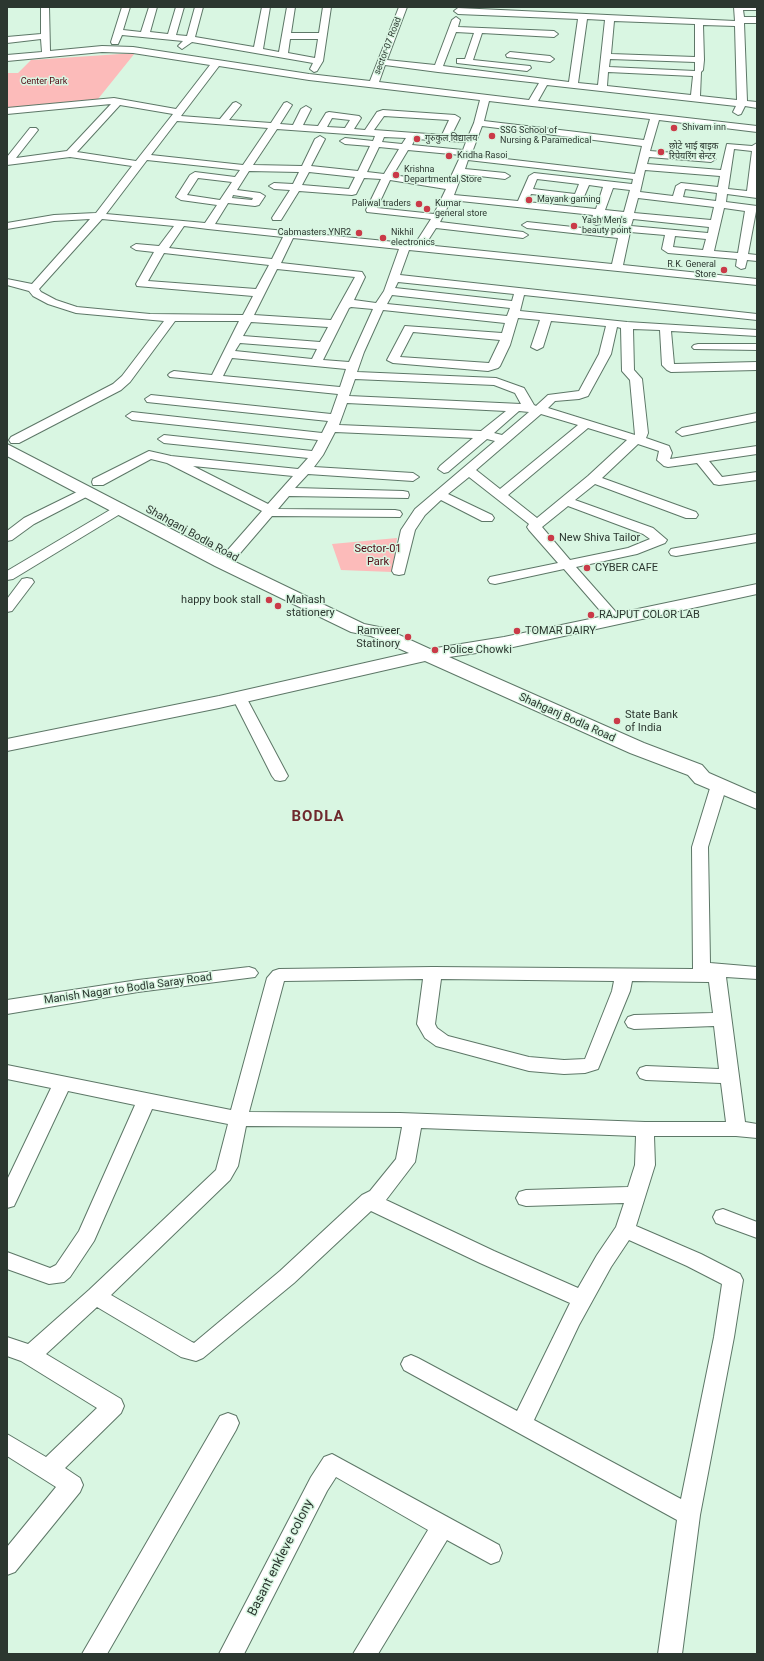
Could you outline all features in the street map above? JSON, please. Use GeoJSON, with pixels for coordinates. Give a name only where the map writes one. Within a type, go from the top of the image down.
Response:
{"type":"FeatureCollection","features":[{"type":"Feature","properties":{"kind":"main road","name":"Shahganj Bodla Road"},"geometry":{"type":"LineString","coordinates":[[10,442],[226,559],[358,628],[377,632],[418,652],[636,748],[695,770],[702,778],[757,802]]}},
{"type":"Feature","properties":{"kind":"main road","name":"Shahganj Bodla Road"},"geometry":{"type":"LineString","coordinates":[[92,486],[120,508],[226,559]]}},
{"type":"Feature","properties":{"kind":"main road"},"geometry":{"type":"LineString","coordinates":[[7,736],[418,652],[504,643],[757,589]]}},
{"type":"Feature","properties":{"kind":"main road"},"geometry":{"type":"LineString","coordinates":[[7,745],[239,697],[418,652]]}},
{"type":"Feature","properties":{"kind":"main road"},"geometry":{"type":"LineString","coordinates":[[695,770],[713,770],[757,788]]}},
{"type":"Feature","properties":{"kind":"street"},"geometry":{"type":"LineString","coordinates":[[45,7],[46,55]]}},
{"type":"Feature","properties":{"kind":"street"},"geometry":{"type":"LineString","coordinates":[[113,49],[126,7]]}},
{"type":"Feature","properties":{"kind":"street"},"geometry":{"type":"LineString","coordinates":[[145,34],[153,7]]}},
{"type":"Feature","properties":{"kind":"street"},"geometry":{"type":"LineString","coordinates":[[171,37],[180,7]]}},
{"type":"Feature","properties":{"kind":"street"},"geometry":{"type":"LineString","coordinates":[[171,55],[190,39],[199,7]]}},
{"type":"Feature","properties":{"kind":"street"},"geometry":{"type":"LineString","coordinates":[[258,51],[266,7]]}},
{"type":"Feature","properties":{"kind":"street"},"geometry":{"type":"LineString","coordinates":[[283,55],[291,7]]}},
{"type":"Feature","properties":{"kind":"street"},"geometry":{"type":"LineString","coordinates":[[309,77],[319,61],[326,7]]}},
{"type":"Feature","properties":{"kind":"street","name":"sector-07 Road"},"geometry":{"type":"LineString","coordinates":[[373,85],[403,7]]}},
{"type":"Feature","properties":{"kind":"street"},"geometry":{"type":"LineString","coordinates":[[732,126],[742,103],[739,7],[757,7]]}},
{"type":"Feature","properties":{"kind":"street"},"geometry":{"type":"LineString","coordinates":[[438,69],[458,12],[558,19],[583,16],[740,22],[757,20]]}},
{"type":"Feature","properties":{"kind":"street"},"geometry":{"type":"LineString","coordinates":[[573,85],[583,16]]}},
{"type":"Feature","properties":{"kind":"street"},"geometry":{"type":"LineString","coordinates":[[602,88],[610,17]]}},
{"type":"Feature","properties":{"kind":"street"},"geometry":{"type":"LineString","coordinates":[[532,102],[543,83],[546,81],[558,19]]}},
{"type":"Feature","properties":{"kind":"street"},"geometry":{"type":"LineString","coordinates":[[694,98],[700,60],[699,21]]}},
{"type":"Feature","properties":{"kind":"street"},"geometry":{"type":"LineString","coordinates":[[453,29],[479,30],[553,40]]}},
{"type":"Feature","properties":{"kind":"street"},"geometry":{"type":"LineString","coordinates":[[468,62],[476,51],[479,30]]}},
{"type":"Feature","properties":{"kind":"street"},"geometry":{"type":"LineString","coordinates":[[119,32],[190,39],[319,61]]}},
{"type":"Feature","properties":{"kind":"street"},"geometry":{"type":"LineString","coordinates":[[7,40],[46,36]]}},
{"type":"Feature","properties":{"kind":"street"},"geometry":{"type":"LineString","coordinates":[[287,36],[323,36]]}},
{"type":"Feature","properties":{"kind":"street"},"geometry":{"type":"LineString","coordinates":[[607,47],[700,51]]}},
{"type":"Feature","properties":{"kind":"street"},"geometry":{"type":"LineString","coordinates":[[7,58],[113,49],[171,55],[309,77],[373,85],[532,102],[757,129]]}},
{"type":"Feature","properties":{"kind":"street"},"geometry":{"type":"LineString","coordinates":[[503,54],[550,59]]}},
{"type":"Feature","properties":{"kind":"street"},"geometry":{"type":"LineString","coordinates":[[606,56],[700,60]]}},
{"type":"Feature","properties":{"kind":"street"},"geometry":{"type":"LineString","coordinates":[[442,59],[534,68]]}},
{"type":"Feature","properties":{"kind":"street"},"geometry":{"type":"LineString","coordinates":[[33,288],[36,287],[99,216],[178,115],[217,62]]}},
{"type":"Feature","properties":{"kind":"street"},"geometry":{"type":"LineString","coordinates":[[382,62],[757,105]]}},
{"type":"Feature","properties":{"kind":"street"},"geometry":{"type":"LineString","coordinates":[[604,69],[698,74]]}},
{"type":"Feature","properties":{"kind":"street"},"geometry":{"type":"LineString","coordinates":[[418,248],[448,197],[479,123],[485,98]]}},
{"type":"Feature","properties":{"kind":"street"},"geometry":{"type":"LineString","coordinates":[[70,154],[118,102]]}},
{"type":"Feature","properties":{"kind":"street"},"geometry":{"type":"LineString","coordinates":[[7,111],[118,102],[178,115],[224,121],[272,130],[320,134],[376,144],[511,162],[640,172],[725,173]]}},
{"type":"Feature","properties":{"kind":"street"},"geometry":{"type":"LineString","coordinates":[[208,226],[287,105]]}},
{"type":"Feature","properties":{"kind":"street"},"geometry":{"type":"LineString","coordinates":[[224,121],[236,106]]}},
{"type":"Feature","properties":{"kind":"street"},"geometry":{"type":"LineString","coordinates":[[297,127],[306,109]]}},
{"type":"Feature","properties":{"kind":"street"},"geometry":{"type":"LineString","coordinates":[[368,132],[380,114],[383,113],[455,118],[445,138]]}},
{"type":"Feature","properties":{"kind":"street"},"geometry":{"type":"LineString","coordinates":[[278,218],[306,169],[329,115],[356,118],[348,131]]}},
{"type":"Feature","properties":{"kind":"street"},"geometry":{"type":"LineString","coordinates":[[617,267],[628,216],[649,144],[655,117]]}},
{"type":"Feature","properties":{"kind":"street"},"geometry":{"type":"LineString","coordinates":[[396,134],[404,121]]}},
{"type":"Feature","properties":{"kind":"street"},"geometry":{"type":"LineString","coordinates":[[479,123],[649,144]]}},
{"type":"Feature","properties":{"kind":"street"},"geometry":{"type":"LineString","coordinates":[[272,130],[297,127],[320,134],[348,131],[472,140]]}},
{"type":"Feature","properties":{"kind":"street"},"geometry":{"type":"LineString","coordinates":[[7,162],[33,130]]}},
{"type":"Feature","properties":{"kind":"street"},"geometry":{"type":"LineString","coordinates":[[294,192],[350,192],[361,175],[381,133]]}},
{"type":"Feature","properties":{"kind":"street"},"geometry":{"type":"LineString","coordinates":[[366,203],[387,177],[412,136]]}},
{"type":"Feature","properties":{"kind":"street"},"geometry":{"type":"LineString","coordinates":[[677,199],[681,186],[722,191],[754,195],[757,148],[730,146],[725,173],[722,191],[720,204],[708,253]]}},
{"type":"Feature","properties":{"kind":"street"},"geometry":{"type":"LineString","coordinates":[[7,162],[70,154],[142,161],[246,168],[306,169],[387,177],[452,187]]}},
{"type":"Feature","properties":{"kind":"street"},"geometry":{"type":"LineString","coordinates":[[646,154],[711,159]]}},
{"type":"Feature","properties":{"kind":"street"},"geometry":{"type":"LineString","coordinates":[[494,202],[511,162]]}},
{"type":"Feature","properties":{"kind":"street"},"geometry":{"type":"LineString","coordinates":[[459,171],[505,176]]}},
{"type":"Feature","properties":{"kind":"street"},"geometry":{"type":"LineString","coordinates":[[329,191],[336,173]]}},
{"type":"Feature","properties":{"kind":"street"},"geometry":{"type":"LineString","coordinates":[[226,198],[181,197],[195,175],[239,180]]}},
{"type":"Feature","properties":{"kind":"street"},"geometry":{"type":"LineString","coordinates":[[521,205],[534,176],[609,185],[677,199],[754,209],[738,280]]}},
{"type":"Feature","properties":{"kind":"street"},"geometry":{"type":"LineString","coordinates":[[527,191],[579,197],[585,182]]}},
{"type":"Feature","properties":{"kind":"street"},"geometry":{"type":"LineString","coordinates":[[592,233],[609,185]]}},
{"type":"Feature","properties":{"kind":"street"},"geometry":{"type":"LineString","coordinates":[[274,186],[294,192],[366,203]]}},
{"type":"Feature","properties":{"kind":"street"},"geometry":{"type":"LineString","coordinates":[[448,197],[715,224]]}},
{"type":"Feature","properties":{"kind":"street"},"geometry":{"type":"LineString","coordinates":[[366,203],[370,210],[374,212],[435,221],[617,267],[757,282]]}},
{"type":"Feature","properties":{"kind":"street"},"geometry":{"type":"LineString","coordinates":[[521,242],[534,206]]}},
{"type":"Feature","properties":{"kind":"street"},"geometry":{"type":"LineString","coordinates":[[553,228],[561,209]]}},
{"type":"Feature","properties":{"kind":"street"},"geometry":{"type":"LineString","coordinates":[[7,226],[54,218],[99,216],[181,223],[418,248],[521,242],[553,228],[592,233],[671,233],[712,236]]}},
{"type":"Feature","properties":{"kind":"street"},"geometry":{"type":"LineString","coordinates":[[181,223],[152,263],[141,284],[260,293]]}},
{"type":"Feature","properties":{"kind":"street"},"geometry":{"type":"LineString","coordinates":[[671,233],[668,250],[757,258]]}},
{"type":"Feature","properties":{"kind":"street"},"geometry":{"type":"LineString","coordinates":[[216,379],[290,235]]}},
{"type":"Feature","properties":{"kind":"street"},"geometry":{"type":"LineString","coordinates":[[136,247],[358,274],[360,276],[316,362]]}},
{"type":"Feature","properties":{"kind":"street"},"geometry":{"type":"LineString","coordinates":[[226,559],[286,492],[316,455],[331,427],[358,352],[379,307],[389,291],[405,247]]}},
{"type":"Feature","properties":{"kind":"street"},"geometry":{"type":"LineString","coordinates":[[393,278],[757,317]]}},
{"type":"Feature","properties":{"kind":"street"},"geometry":{"type":"LineString","coordinates":[[7,282],[33,288],[37,294],[52,302],[76,310],[172,317],[247,318],[335,324]]}},
{"type":"Feature","properties":{"kind":"street"},"geometry":{"type":"LineString","coordinates":[[389,291],[513,313],[547,317],[612,324],[757,333]]}},
{"type":"Feature","properties":{"kind":"street"},"geometry":{"type":"LineString","coordinates":[[506,337],[409,328],[394,360],[491,367],[495,364],[506,337],[520,292]]}},
{"type":"Feature","properties":{"kind":"street"},"geometry":{"type":"LineString","coordinates":[[346,304],[353,303],[379,307],[513,313]]}},
{"type":"Feature","properties":{"kind":"street"},"geometry":{"type":"LineString","coordinates":[[10,442],[117,387],[126,378],[172,317]]}},
{"type":"Feature","properties":{"kind":"street"},"geometry":{"type":"LineString","coordinates":[[537,347],[547,317]]}},
{"type":"Feature","properties":{"kind":"street"},"geometry":{"type":"LineString","coordinates":[[444,469],[484,435],[529,408],[553,397],[579,395],[584,392],[605,354],[612,324]]}},
{"type":"Feature","properties":{"kind":"street"},"geometry":{"type":"LineString","coordinates":[[615,619],[534,527],[536,523],[593,479],[642,434],[636,379],[628,370],[626,325]]}},
{"type":"Feature","properties":{"kind":"street"},"geometry":{"type":"LineString","coordinates":[[665,327],[668,365],[671,368],[757,366]]}},
{"type":"Feature","properties":{"kind":"street"},"geometry":{"type":"LineString","coordinates":[[236,338],[324,346]]}},
{"type":"Feature","properties":{"kind":"street"},"geometry":{"type":"LineString","coordinates":[[698,347],[757,348]]}},
{"type":"Feature","properties":{"kind":"street"},"geometry":{"type":"LineString","coordinates":[[228,354],[316,362],[351,370],[496,382],[520,391],[529,408]]}},
{"type":"Feature","properties":{"kind":"street"},"geometry":{"type":"LineString","coordinates":[[174,375],[343,395],[529,408],[636,439],[665,449],[666,453],[663,460],[668,462],[757,450]]}},
{"type":"Feature","properties":{"kind":"street"},"geometry":{"type":"LineString","coordinates":[[151,399],[331,427]]}},
{"type":"Feature","properties":{"kind":"street"},"geometry":{"type":"LineString","coordinates":[[398,571],[407,534],[417,515],[505,440],[529,408]]}},
{"type":"Feature","properties":{"kind":"street"},"geometry":{"type":"LineString","coordinates":[[132,416],[484,435],[505,440]]}},
{"type":"Feature","properties":{"kind":"street"},"geometry":{"type":"LineString","coordinates":[[682,432],[757,417]]}},
{"type":"Feature","properties":{"kind":"street"},"geometry":{"type":"LineString","coordinates":[[500,495],[586,424]]}},
{"type":"Feature","properties":{"kind":"street"},"geometry":{"type":"LineString","coordinates":[[164,438],[316,455]]}},
{"type":"Feature","properties":{"kind":"street"},"geometry":{"type":"LineString","coordinates":[[7,537],[29,521],[147,456],[172,460],[303,472],[413,477]]}},
{"type":"Feature","properties":{"kind":"street"},"geometry":{"type":"LineString","coordinates":[[700,458],[719,482],[757,476]]}},
{"type":"Feature","properties":{"kind":"street"},"geometry":{"type":"LineString","coordinates":[[172,460],[277,513],[395,514]]}},
{"type":"Feature","properties":{"kind":"street"},"geometry":{"type":"LineString","coordinates":[[468,470],[536,523]]}},
{"type":"Feature","properties":{"kind":"street"},"geometry":{"type":"LineString","coordinates":[[593,479],[691,514]]}},
{"type":"Feature","properties":{"kind":"street"},"geometry":{"type":"LineString","coordinates":[[286,492],[402,495]]}},
{"type":"Feature","properties":{"kind":"street"},"geometry":{"type":"LineString","coordinates":[[440,496],[487,518]]}},
{"type":"Feature","properties":{"kind":"street"},"geometry":{"type":"LineString","coordinates":[[495,580],[632,550],[659,541],[660,538],[623,521],[566,501]]}},
{"type":"Feature","properties":{"kind":"street"},"geometry":{"type":"LineString","coordinates":[[7,576],[120,508]]}},
{"type":"Feature","properties":{"kind":"street"},"geometry":{"type":"LineString","coordinates":[[676,552],[757,538]]}},
{"type":"Feature","properties":{"kind":"street"},"geometry":{"type":"LineString","coordinates":[[7,576],[33,583],[7,608]]}},
{"type":"Feature","properties":{"kind":"street"},"geometry":{"type":"LineString","coordinates":[[239,697],[280,776]]}},
{"type":"Feature","properties":{"kind":"street"},"geometry":{"type":"LineString","coordinates":[[716,973],[701,969],[700,847],[719,785]]}},
{"type":"Feature","properties":{"kind":"street","name":"Manish Nagar to Bodla Saray Road"},"geometry":{"type":"LineString","coordinates":[[9,1010],[138,986],[249,973]]}},
{"type":"Feature","properties":{"kind":"street"},"geometry":{"type":"LineString","coordinates":[[17,1350],[32,1353],[36,1350],[96,1296],[223,1174],[228,1166],[238,1119],[276,978],[279,974],[433,973],[624,975],[757,973]]}},
{"type":"Feature","properties":{"kind":"street"},"geometry":{"type":"LineString","coordinates":[[433,973],[426,1024],[430,1033],[442,1041],[529,1064],[564,1067],[585,1066],[592,1064],[602,1043],[621,991],[624,975]]}},
{"type":"Feature","properties":{"kind":"street"},"geometry":{"type":"LineString","coordinates":[[716,973],[736,1130]]}},
{"type":"Feature","properties":{"kind":"street"},"geometry":{"type":"LineString","coordinates":[[634,1022],[722,1019]]}},
{"type":"Feature","properties":{"kind":"street"},"geometry":{"type":"LineString","coordinates":[[7,1072],[238,1119],[413,1121],[645,1129],[757,1131]]}},
{"type":"Feature","properties":{"kind":"street"},"geometry":{"type":"LineString","coordinates":[[646,1073],[729,1076]]}},
{"type":"Feature","properties":{"kind":"street"},"geometry":{"type":"LineString","coordinates":[[7,1200],[62,1084]]}},
{"type":"Feature","properties":{"kind":"street"},"geometry":{"type":"LineString","coordinates":[[7,1260],[49,1276],[57,1276],[64,1271],[87,1235],[146,1101]]}},
{"type":"Feature","properties":{"kind":"street"},"geometry":{"type":"LineString","coordinates":[[96,1296],[188,1350],[196,1352],[208,1344],[287,1277],[369,1201],[376,1198],[406,1162],[413,1121]]}},
{"type":"Feature","properties":{"kind":"street"},"geometry":{"type":"LineString","coordinates":[[522,1423],[583,1299],[604,1261],[625,1230],[645,1165],[645,1129]]}},
{"type":"Feature","properties":{"kind":"street"},"geometry":{"type":"LineString","coordinates":[[526,1198],[637,1195]]}},
{"type":"Feature","properties":{"kind":"street"},"geometry":{"type":"LineString","coordinates":[[369,1201],[487,1257],[583,1299]]}},
{"type":"Feature","properties":{"kind":"street"},"geometry":{"type":"LineString","coordinates":[[723,1216],[757,1230]]}},
{"type":"Feature","properties":{"kind":"street"},"geometry":{"type":"LineString","coordinates":[[625,1230],[694,1260],[733,1280],[724,1337],[690,1515],[670,1654]]}},
{"type":"Feature","properties":{"kind":"street"},"geometry":{"type":"LineString","coordinates":[[17,1350],[113,1406],[48,1470]]}},
{"type":"Feature","properties":{"kind":"street"},"geometry":{"type":"LineString","coordinates":[[411,1364],[690,1515]]}},
{"type":"Feature","properties":{"kind":"street"},"geometry":{"type":"LineString","coordinates":[[94,1654],[228,1423]]}},
{"type":"Feature","properties":{"kind":"street"},"geometry":{"type":"LineString","coordinates":[[7,1444],[72,1485],[7,1564]]}},
{"type":"Feature","properties":{"kind":"street","name":"Basant enkleve colony"},"geometry":{"type":"LineString","coordinates":[[231,1654],[319,1484],[332,1464],[443,1526]]}},
{"type":"Feature","properties":{"kind":"street"},"geometry":{"type":"LineString","coordinates":[[365,1654],[443,1526],[491,1553]]}},
{"type":"Feature","properties":{"kind":"green space","name":"Center Park"},"geometry":{"type":"Polygon","coordinates":[[[135,53],[98,99],[7,108],[7,73],[18,73],[31,60],[135,53]]]}},
{"type":"Feature","properties":{"kind":"green space","name":"Sector-01 Park"},"geometry":{"type":"Polygon","coordinates":[[[397,538],[392,572],[341,570],[332,544],[397,538]]]}},
{"type":"Feature","properties":{"kind":"place","name":"Shivam inn"},"geometry":{"type":"Point","coordinates":[674,128]}},
{"type":"Feature","properties":{"kind":"place","name":"SSG School of Nursing & Paramedical"},"geometry":{"type":"Point","coordinates":[492,136]}},
{"type":"Feature","properties":{"kind":"place","name":"गुरुकुल विद्यालय"},"geometry":{"type":"Point","coordinates":[417,139]}},
{"type":"Feature","properties":{"kind":"place","name":"छोटे भाई बाइक रिपेयरिंग सेन्टर"},"geometry":{"type":"Point","coordinates":[661,152]}},
{"type":"Feature","properties":{"kind":"place","name":"Kridha Rasoi"},"geometry":{"type":"Point","coordinates":[449,156]}},
{"type":"Feature","properties":{"kind":"place","name":"Krishna Departmental Store"},"geometry":{"type":"Point","coordinates":[396,175]}},
{"type":"Feature","properties":{"kind":"place","name":"Mayank gaming"},"geometry":{"type":"Point","coordinates":[529,200]}},
{"type":"Feature","properties":{"kind":"place","name":"Paliwal traders"},"geometry":{"type":"Point","coordinates":[419,204]}},
{"type":"Feature","properties":{"kind":"place","name":"Kumar general store"},"geometry":{"type":"Point","coordinates":[427,209]}},
{"type":"Feature","properties":{"kind":"place","name":"Yash Men's beauty point"},"geometry":{"type":"Point","coordinates":[574,226]}},
{"type":"Feature","properties":{"kind":"place","name":"Cabmasters YNR2"},"geometry":{"type":"Point","coordinates":[359,233]}},
{"type":"Feature","properties":{"kind":"place","name":"Nikhil electronics"},"geometry":{"type":"Point","coordinates":[383,238]}},
{"type":"Feature","properties":{"kind":"place","name":"R.K. General Store"},"geometry":{"type":"Point","coordinates":[724,270]}},
{"type":"Feature","properties":{"kind":"place","name":"New Shiva Tailor"},"geometry":{"type":"Point","coordinates":[551,538]}},
{"type":"Feature","properties":{"kind":"place","name":"CYBER CAFE"},"geometry":{"type":"Point","coordinates":[587,568]}},
{"type":"Feature","properties":{"kind":"place","name":"happy book stall"},"geometry":{"type":"Point","coordinates":[269,600]}},
{"type":"Feature","properties":{"kind":"place","name":"Mahash stationery"},"geometry":{"type":"Point","coordinates":[278,606]}},
{"type":"Feature","properties":{"kind":"place","name":"RAJPUT COLOR LAB"},"geometry":{"type":"Point","coordinates":[591,615]}},
{"type":"Feature","properties":{"kind":"place","name":"TOMAR DAIRY"},"geometry":{"type":"Point","coordinates":[517,631]}},
{"type":"Feature","properties":{"kind":"place","name":"Ramveer Statinory"},"geometry":{"type":"Point","coordinates":[408,637]}},
{"type":"Feature","properties":{"kind":"place","name":"Police Chowki"},"geometry":{"type":"Point","coordinates":[435,650]}},
{"type":"Feature","properties":{"kind":"place","name":"State Bank of India"},"geometry":{"type":"Point","coordinates":[617,721]}},
{"type":"Feature","properties":{"kind":"district","name":"BODLA"},"geometry":{"type":"Point","coordinates":[318,817]}}]}
